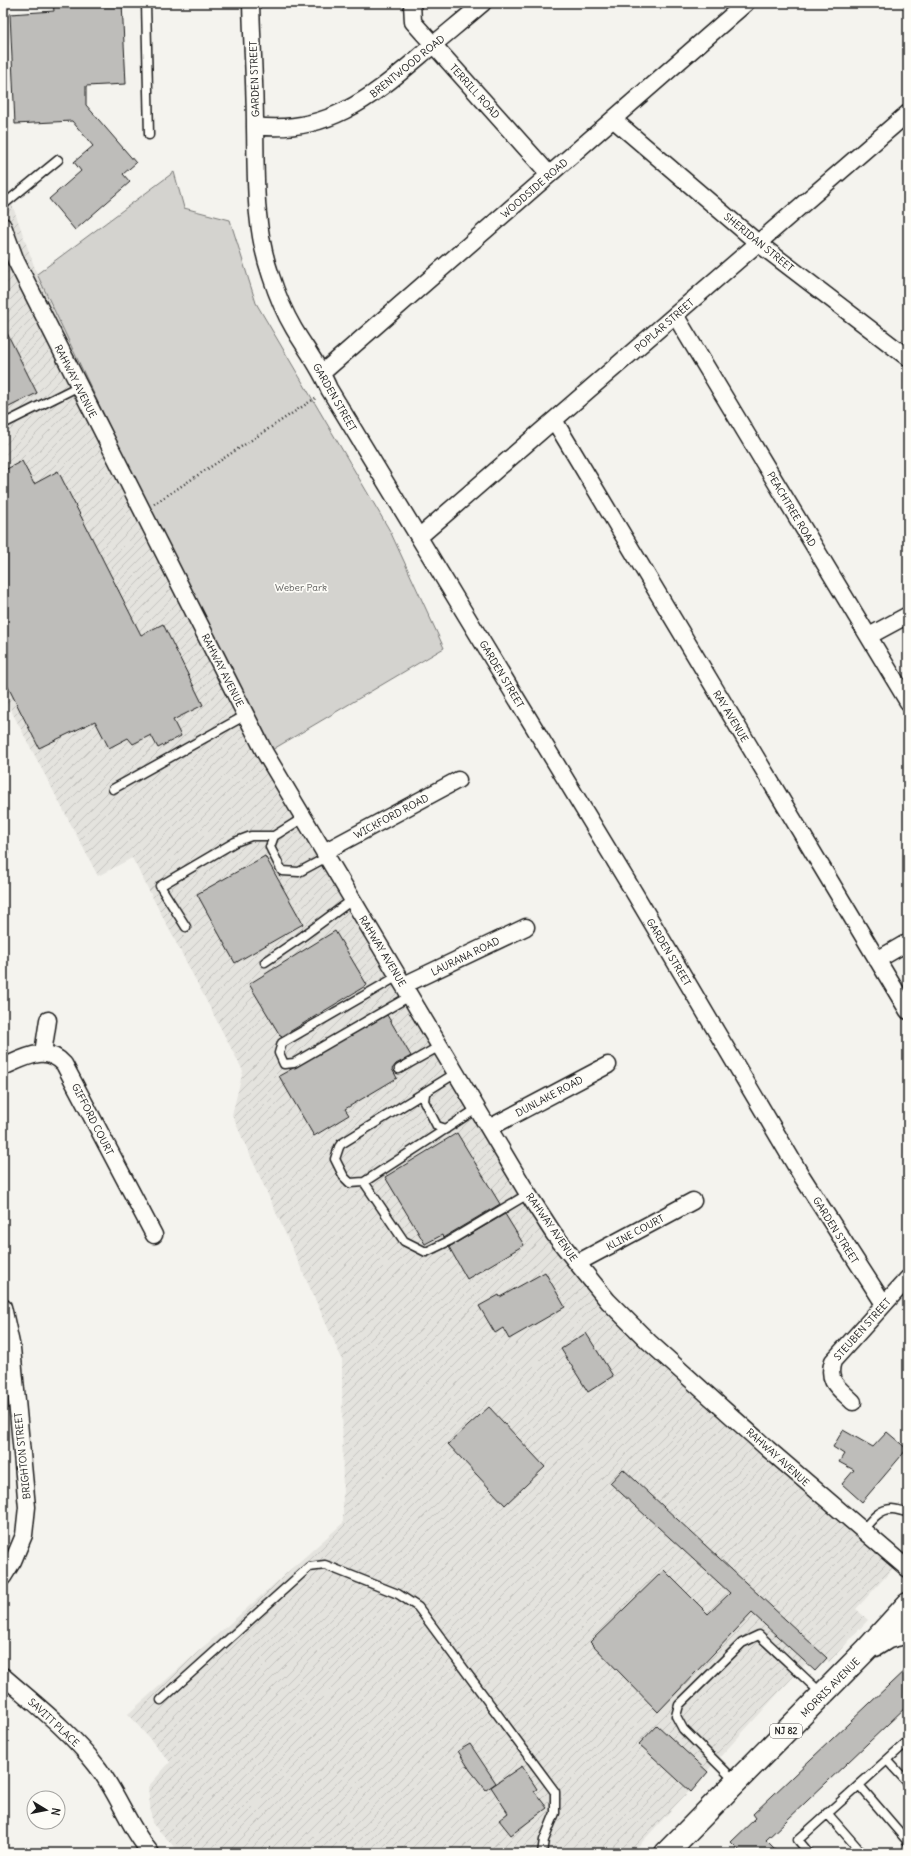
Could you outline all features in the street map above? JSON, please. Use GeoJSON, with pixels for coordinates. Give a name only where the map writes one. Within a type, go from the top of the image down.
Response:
{"type":"FeatureCollection","features":[{"type":"Feature","properties":{"kind":"main road","name":"MORRIS AVENUE"},"geometry":{"type":"LineString","coordinates":[[666,1853],[867,1649],[908,1604]]}},
{"type":"Feature","properties":{"kind":"main road"},"geometry":{"type":"LineString","coordinates":[[867,1649],[888,1637],[908,1632]]}},
{"type":"Feature","properties":{"kind":"street","name":"GARDEN STREET"},"geometry":{"type":"LineString","coordinates":[[251,3],[256,197],[261,239],[270,275],[280,303],[322,373],[329,389],[619,867],[802,1175],[884,1304]]}},
{"type":"Feature","properties":{"kind":"street","name":"TERRILL ROAD"},"geometry":{"type":"LineString","coordinates":[[412,3],[413,22],[549,174]]}},
{"type":"Feature","properties":{"kind":"street","name":"BRENTWOOD ROAD"},"geometry":{"type":"LineString","coordinates":[[255,126],[275,129],[291,127],[335,116],[366,100],[384,87],[483,3]]}},
{"type":"Feature","properties":{"kind":"street","name":"WOODSIDE ROAD"},"geometry":{"type":"LineString","coordinates":[[322,373],[549,174],[614,120],[746,3]]}},
{"type":"Feature","properties":{"kind":"street","name":"POPLAR STREET"},"geometry":{"type":"LineString","coordinates":[[419,537],[908,114]]}},
{"type":"Feature","properties":{"kind":"street","name":"SHERIDAN STREET"},"geometry":{"type":"LineString","coordinates":[[614,120],[758,243],[908,358]]}},
{"type":"Feature","properties":{"kind":"street","name":"RAHWAY AVENUE"},"geometry":{"type":"LineString","coordinates":[[5,235],[16,261],[265,753],[528,1194],[554,1234],[608,1301],[650,1342],[862,1531],[908,1569]]}},
{"type":"Feature","properties":{"kind":"street","name":"PEACHTREE ROAD"},"geometry":{"type":"LineString","coordinates":[[675,315],[908,702]]}},
{"type":"Feature","properties":{"kind":"street","name":"RAY AVENUE"},"geometry":{"type":"LineString","coordinates":[[554,420],[908,1011]]}},
{"type":"Feature","properties":{"kind":"street"},"geometry":{"type":"LineString","coordinates":[[869,636],[908,615]]}},
{"type":"Feature","properties":{"kind":"street","name":"WICKFORD ROAD"},"geometry":{"type":"LineString","coordinates":[[326,855],[458,780]]}},
{"type":"Feature","properties":{"kind":"street","name":"LAURANA ROAD"},"geometry":{"type":"LineString","coordinates":[[404,985],[526,926]]}},
{"type":"Feature","properties":{"kind":"street"},"geometry":{"type":"LineString","coordinates":[[877,960],[908,942]]}},
{"type":"Feature","properties":{"kind":"street"},"geometry":{"type":"LineString","coordinates":[[3,1067],[34,1054],[43,1052],[48,1020]]}},
{"type":"Feature","properties":{"kind":"street","name":"GIFFORD COURT"},"geometry":{"type":"LineString","coordinates":[[43,1052],[52,1054],[59,1058],[64,1064],[154,1235]]}},
{"type":"Feature","properties":{"kind":"street","name":"DUNLAKE ROAD"},"geometry":{"type":"LineString","coordinates":[[489,1128],[608,1065]]}},
{"type":"Feature","properties":{"kind":"street","name":"KLINE COURT"},"geometry":{"type":"LineString","coordinates":[[577,1263],[693,1201]]}},
{"type":"Feature","properties":{"kind":"street","name":"STEUBEN STREET"},"geometry":{"type":"LineString","coordinates":[[852,1402],[831,1379],[830,1369],[833,1360],[908,1278]]}},
{"type":"Feature","properties":{"kind":"street","name":"BRIGHTON STREET"},"geometry":{"type":"LineString","coordinates":[[3,1307],[12,1348],[27,1507],[24,1535],[13,1561],[3,1577]]}},
{"type":"Feature","properties":{"kind":"street","name":"SAVITT PLACE"},"geometry":{"type":"LineString","coordinates":[[3,1676],[69,1734],[96,1765],[115,1792],[132,1826],[151,1853]]}},
{"type":"Feature","properties":{"kind":"lane"},"geometry":{"type":"LineString","coordinates":[[146,3],[149,136]]}},
{"type":"Feature","properties":{"kind":"lane"},"geometry":{"type":"LineString","coordinates":[[3,205],[58,160]]}},
{"type":"Feature","properties":{"kind":"lane"},"geometry":{"type":"LineString","coordinates":[[3,424],[79,386]]}},
{"type":"Feature","properties":{"kind":"lane"},"geometry":{"type":"LineString","coordinates":[[113,789],[246,715]]}},
{"type":"Feature","properties":{"kind":"lane"},"geometry":{"type":"LineString","coordinates":[[186,927],[160,886],[235,842],[251,836],[274,836],[303,818]]}},
{"type":"Feature","properties":{"kind":"lane"},"geometry":{"type":"LineString","coordinates":[[274,836],[270,847],[282,870],[299,872],[326,855]]}},
{"type":"Feature","properties":{"kind":"lane"},"geometry":{"type":"LineString","coordinates":[[265,962],[305,936],[352,900]]}},
{"type":"Feature","properties":{"kind":"lane"},"geometry":{"type":"LineString","coordinates":[[404,985],[294,1064],[284,1064],[279,1053],[282,1043],[404,985]]}},
{"type":"Feature","properties":{"kind":"lane"},"geometry":{"type":"LineString","coordinates":[[399,1069],[440,1046]]}},
{"type":"Feature","properties":{"kind":"lane"},"geometry":{"type":"LineString","coordinates":[[456,1073],[339,1147],[335,1159],[344,1177],[350,1183],[364,1182],[478,1108]]}},
{"type":"Feature","properties":{"kind":"lane"},"geometry":{"type":"LineString","coordinates":[[425,1094],[424,1101],[437,1126],[446,1129]]}},
{"type":"Feature","properties":{"kind":"lane"},"geometry":{"type":"LineString","coordinates":[[364,1182],[404,1241],[426,1252],[449,1241],[528,1194]]}},
{"type":"Feature","properties":{"kind":"lane"},"geometry":{"type":"LineString","coordinates":[[862,1531],[875,1516],[883,1511],[894,1509],[908,1512]]}},
{"type":"Feature","properties":{"kind":"lane"},"geometry":{"type":"LineString","coordinates":[[161,1700],[309,1567],[325,1565],[376,1585],[398,1594],[418,1607],[555,1792],[555,1813],[544,1840],[542,1853]]}},
{"type":"Feature","properties":{"kind":"lane"},"geometry":{"type":"LineString","coordinates":[[736,1782],[683,1729],[676,1716],[679,1705],[742,1643],[759,1634],[822,1694]]}},
{"type":"Feature","properties":{"kind":"lane"},"geometry":{"type":"LineString","coordinates":[[810,1853],[798,1840],[908,1741]]}},
{"type":"Feature","properties":{"kind":"lane"},"geometry":{"type":"LineString","coordinates":[[887,1760],[908,1783]]}},
{"type":"Feature","properties":{"kind":"lane"},"geometry":{"type":"LineString","coordinates":[[859,1785],[908,1842]]}},
{"type":"Feature","properties":{"kind":"lane"},"geometry":{"type":"LineString","coordinates":[[827,1813],[862,1853]]}},
{"type":"Feature","properties":{"kind":"path"},"geometry":{"type":"LineString","coordinates":[[143,512],[329,389]]}},
{"type":"Feature","properties":{"kind":"shaded area"},"geometry":{"type":"Polygon","coordinates":[[[3,179],[37,274],[265,754],[563,1252],[899,1562],[856,1609],[868,1620],[829,1662],[818,1650],[632,1853],[180,1853],[152,1823],[148,1787],[170,1762],[128,1714],[343,1523],[342,1359],[232,1115],[243,1071],[132,858],[98,876],[3,695],[3,179]]]}},
{"type":"Feature","properties":{"kind":"green space","name":"Weber Park"},"geometry":{"type":"Polygon","coordinates":[[[174,172],[184,208],[230,220],[256,303],[390,531],[444,648],[265,754],[37,274],[174,172]]]}},
{"type":"Feature","properties":{"kind":"building"},"geometry":{"type":"Polygon","coordinates":[[[53,3],[122,3],[126,84],[86,86],[86,105],[136,163],[123,174],[130,182],[75,230],[49,199],[81,171],[74,162],[93,146],[72,121],[15,124],[10,14],[54,11],[53,3]]]}},
{"type":"Feature","properties":{"kind":"building"},"geometry":{"type":"Polygon","coordinates":[[[3,325],[37,393],[3,410],[3,325]]]}},
{"type":"Feature","properties":{"kind":"building"},"geometry":{"type":"Polygon","coordinates":[[[22,461],[34,484],[58,471],[141,635],[163,624],[203,705],[173,720],[181,736],[158,748],[151,735],[133,744],[128,738],[109,748],[95,721],[39,748],[3,677],[3,471],[22,461]]]}},
{"type":"Feature","properties":{"kind":"building"},"geometry":{"type":"Polygon","coordinates":[[[265,856],[303,924],[235,963],[197,894],[265,856]]]}},
{"type":"Feature","properties":{"kind":"building"},"geometry":{"type":"Polygon","coordinates":[[[335,931],[367,985],[281,1037],[249,984],[335,931]]]}},
{"type":"Feature","properties":{"kind":"building"},"geometry":{"type":"Polygon","coordinates":[[[387,1015],[411,1056],[396,1064],[392,1069],[397,1078],[345,1109],[349,1115],[314,1136],[279,1076],[387,1015]]]}},
{"type":"Feature","properties":{"kind":"building"},"geometry":{"type":"Polygon","coordinates":[[[457,1133],[500,1204],[443,1238],[442,1235],[425,1244],[385,1177],[457,1133]]]}},
{"type":"Feature","properties":{"kind":"building"},"geometry":{"type":"Polygon","coordinates":[[[505,1214],[524,1245],[467,1279],[449,1247],[505,1214]]]}},
{"type":"Feature","properties":{"kind":"building"},"geometry":{"type":"Polygon","coordinates":[[[545,1272],[565,1307],[509,1339],[503,1328],[495,1333],[479,1306],[499,1295],[500,1297],[545,1272]]]}},
{"type":"Feature","properties":{"kind":"building"},"geometry":{"type":"Polygon","coordinates":[[[586,1333],[613,1376],[588,1392],[561,1349],[586,1333]]]}},
{"type":"Feature","properties":{"kind":"building"},"geometry":{"type":"Polygon","coordinates":[[[489,1407],[545,1467],[505,1505],[448,1444],[489,1407]]]}},
{"type":"Feature","properties":{"kind":"building"},"geometry":{"type":"Polygon","coordinates":[[[843,1430],[873,1447],[887,1432],[907,1449],[862,1502],[842,1484],[854,1470],[839,1462],[844,1454],[833,1447],[843,1430]]]}},
{"type":"Feature","properties":{"kind":"building"},"geometry":{"type":"Polygon","coordinates":[[[623,1469],[827,1658],[815,1671],[752,1613],[658,1712],[590,1642],[664,1570],[708,1614],[730,1593],[610,1483],[623,1469]]]}},
{"type":"Feature","properties":{"kind":"building"},"geometry":{"type":"Polygon","coordinates":[[[908,1667],[908,1705],[766,1840],[779,1853],[742,1853],[731,1842],[756,1818],[753,1814],[908,1667]]]}},
{"type":"Feature","properties":{"kind":"building"},"geometry":{"type":"Polygon","coordinates":[[[657,1725],[708,1772],[691,1792],[639,1744],[657,1725]]]}},
{"type":"Feature","properties":{"kind":"building"},"geometry":{"type":"Polygon","coordinates":[[[470,1744],[496,1783],[486,1790],[470,1770],[458,1751],[470,1744]]]}},
{"type":"Feature","properties":{"kind":"building"},"geometry":{"type":"Polygon","coordinates":[[[522,1766],[537,1789],[534,1791],[547,1808],[511,1835],[499,1820],[508,1813],[491,1787],[522,1766]]]}}]}
